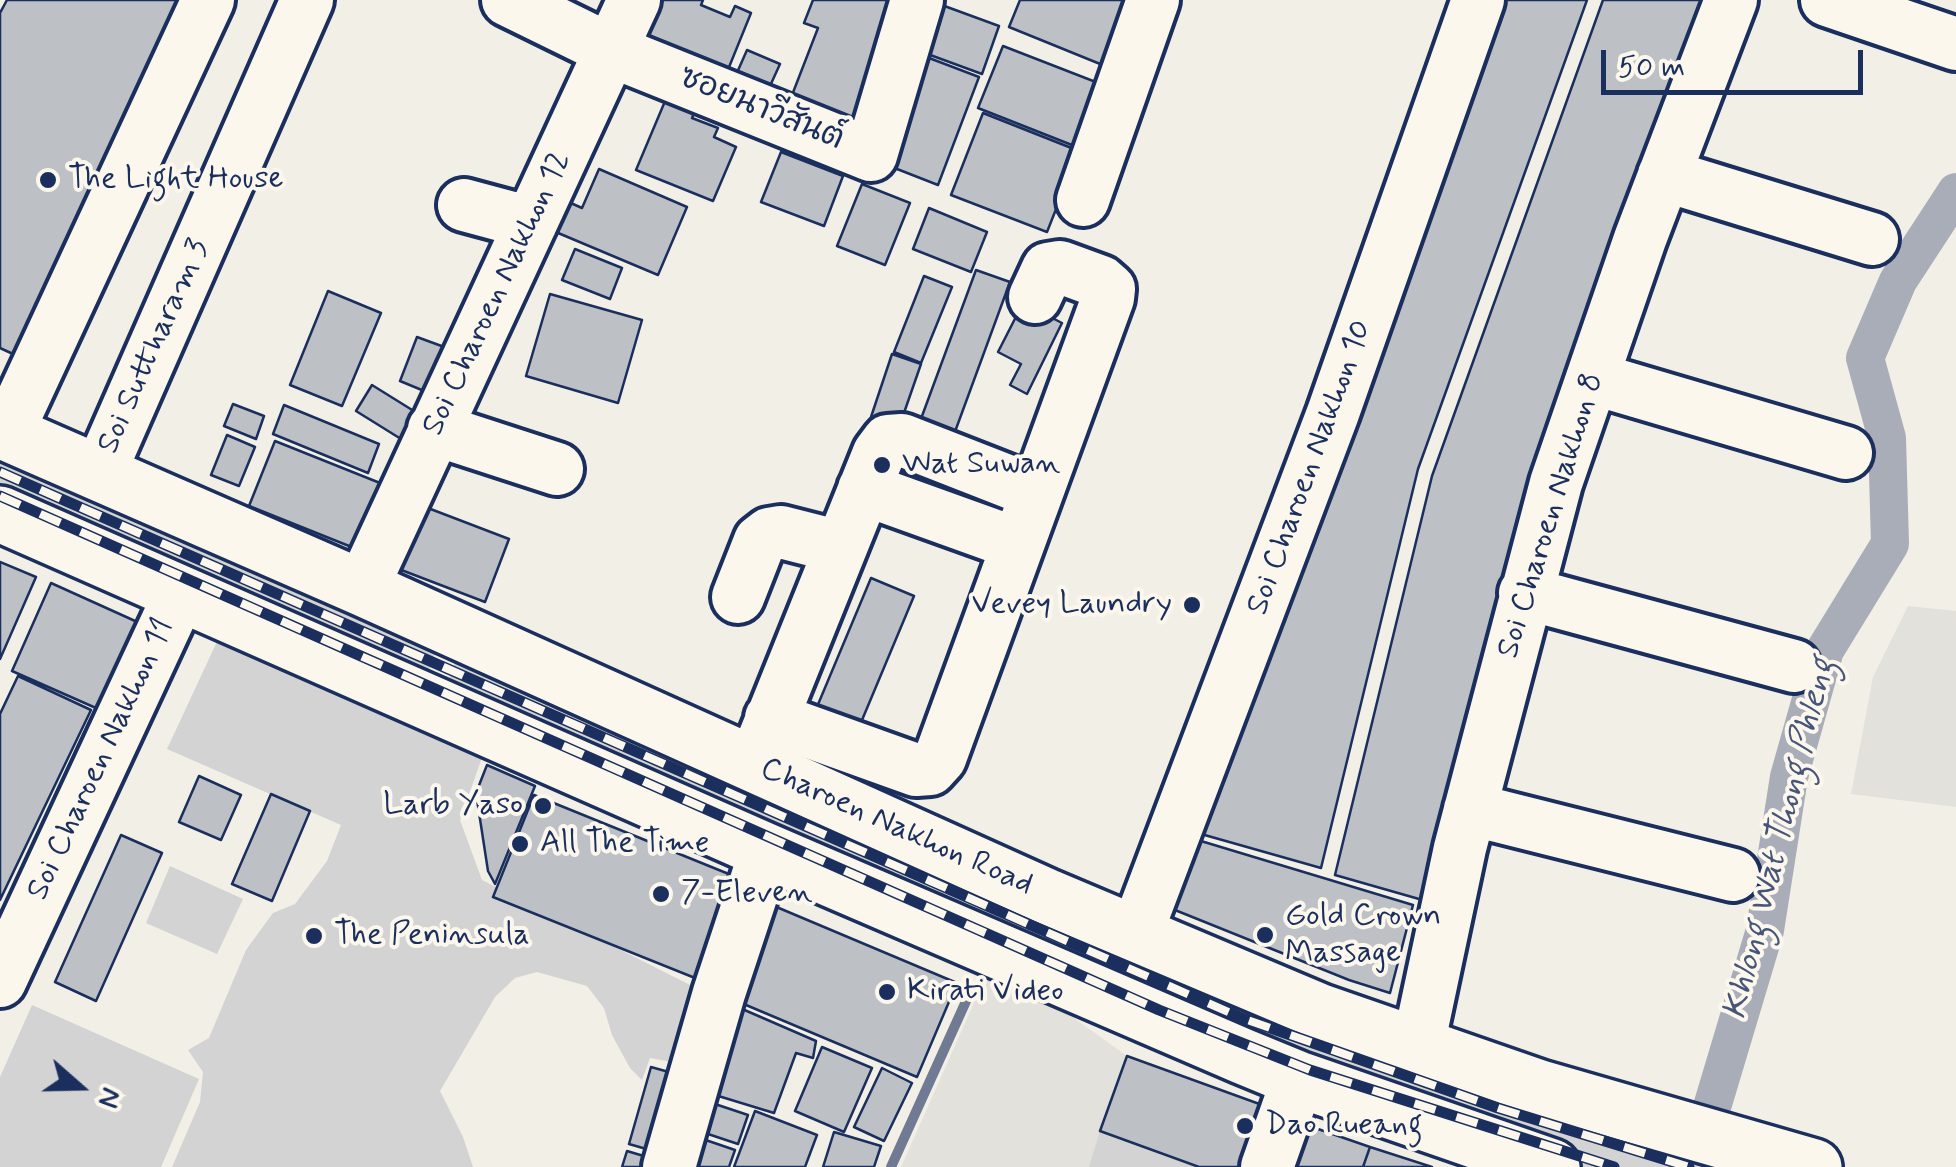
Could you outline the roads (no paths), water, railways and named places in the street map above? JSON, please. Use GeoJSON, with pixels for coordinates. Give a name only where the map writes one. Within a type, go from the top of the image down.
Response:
{"type":"FeatureCollection","features":[{"type":"Feature","properties":{"kind":"main road","name":"Charoen Nakhon Road"},"geometry":{"type":"LineString","coordinates":[[4,431],[456,630],[763,741],[1046,896],[1321,1012],[1540,1088],[1814,1167]]}},
{"type":"Feature","properties":{"kind":"main road"},"geometry":{"type":"LineString","coordinates":[[0,514],[1020,962],[1298,1079],[1532,1164]]}},
{"type":"Feature","properties":{"kind":"main road"},"geometry":{"type":"LineString","coordinates":[[429,703],[456,630]]}},
{"type":"Feature","properties":{"kind":"main road"},"geometry":{"type":"LineString","coordinates":[[1020,962],[1046,896]]}},
{"type":"Feature","properties":{"kind":"street"},"geometry":{"type":"LineString","coordinates":[[4,431],[16,373],[208,0]]}},
{"type":"Feature","properties":{"kind":"street","name":"Soi Suttharam 3"},"geometry":{"type":"LineString","coordinates":[[99,474],[307,0]]}},
{"type":"Feature","properties":{"kind":"street"},"geometry":{"type":"LineString","coordinates":[[508,0],[612,51]]}},
{"type":"Feature","properties":{"kind":"street","name":"Soi Charoen Nakhon 12"},"geometry":{"type":"LineString","coordinates":[[362,588],[634,0]]}},
{"type":"Feature","properties":{"kind":"street","name":"ซอยนาวีสันต์"},"geometry":{"type":"LineString","coordinates":[[612,51],[871,155],[917,0]]}},
{"type":"Feature","properties":{"kind":"street"},"geometry":{"type":"LineString","coordinates":[[1083,200],[1152,0]]}},
{"type":"Feature","properties":{"kind":"street","name":"Soi Charoen Nakhon 10"},"geometry":{"type":"LineString","coordinates":[[1136,934],[1333,413],[1478,0]]}},
{"type":"Feature","properties":{"kind":"street","name":"Soi Charoen Nakhon 8"},"geometry":{"type":"LineString","coordinates":[[1418,1046],[1470,809],[1556,483],[1664,175],[1732,0]]}},
{"type":"Feature","properties":{"kind":"street"},"geometry":{"type":"LineString","coordinates":[[1841,2],[1956,44]]}},
{"type":"Feature","properties":{"kind":"street"},"geometry":{"type":"LineString","coordinates":[[1664,175],[1872,240]]}},
{"type":"Feature","properties":{"kind":"street"},"geometry":{"type":"LineString","coordinates":[[464,205],[532,222]]}},
{"type":"Feature","properties":{"kind":"street"},"geometry":{"type":"LineString","coordinates":[[1035,297],[1048,269],[1060,267],[1101,282],[1108,289],[1108,298],[940,758],[930,770],[916,770],[763,741],[878,452],[888,441],[902,440],[1035,492]]}},
{"type":"Feature","properties":{"kind":"street"},"geometry":{"type":"LineString","coordinates":[[1592,378],[1846,453]]}},
{"type":"Feature","properties":{"kind":"street"},"geometry":{"type":"LineString","coordinates":[[434,430],[557,469]]}},
{"type":"Feature","properties":{"kind":"street"},"geometry":{"type":"LineString","coordinates":[[864,489],[1017,544]]}},
{"type":"Feature","properties":{"kind":"street"},"geometry":{"type":"LineString","coordinates":[[738,596],[760,542],[769,534],[781,532],[840,547]]}},
{"type":"Feature","properties":{"kind":"street","name":"Soi Charoen Nakhon 11"},"geometry":{"type":"LineString","coordinates":[[0,981],[180,594]]}},
{"type":"Feature","properties":{"kind":"street"},"geometry":{"type":"LineString","coordinates":[[1526,594],[1794,666]]}},
{"type":"Feature","properties":{"kind":"street"},"geometry":{"type":"LineString","coordinates":[[1470,809],[1733,875]]}},
{"type":"Feature","properties":{"kind":"street"},"geometry":{"type":"LineString","coordinates":[[669,1167],[719,993],[766,852]]}},
{"type":"Feature","properties":{"kind":"street"},"geometry":{"type":"LineString","coordinates":[[1266,1167],[1298,1079]]}},
{"type":"Feature","properties":{"kind":"waterway","name":"Khlong Wat Thong Phleng"},"geometry":{"type":"LineString","coordinates":[[1712,1107],[1765,930],[1789,777],[1825,650],[1890,544],[1887,438],[1865,358],[1898,281],[1956,192]]}},
{"type":"Feature","properties":{"kind":"waterway"},"geometry":{"type":"LineString","coordinates":[[891,1167],[972,988]]}},
{"type":"Feature","properties":{"kind":"railway"},"geometry":{"type":"LineString","coordinates":[[0,472],[1242,1018],[1498,1108],[1689,1167]]}},
{"type":"Feature","properties":{"kind":"railway"},"geometry":{"type":"LineString","coordinates":[[0,496],[1159,1010],[1310,1070],[1614,1167]]}},
{"type":"Feature","properties":{"kind":"place","name":"The Light House"},"geometry":{"type":"Point","coordinates":[48,180]}},
{"type":"Feature","properties":{"kind":"place","name":"Wat Suwan"},"geometry":{"type":"Point","coordinates":[882,465]}},
{"type":"Feature","properties":{"kind":"place","name":"Vevey Laundry"},"geometry":{"type":"Point","coordinates":[1192,605]}},
{"type":"Feature","properties":{"kind":"place","name":"Larb Yaso"},"geometry":{"type":"Point","coordinates":[543,806]}},
{"type":"Feature","properties":{"kind":"place","name":"All The Time"},"geometry":{"type":"Point","coordinates":[520,844]}},
{"type":"Feature","properties":{"kind":"place","name":"7-Eleven"},"geometry":{"type":"Point","coordinates":[661,894]}},
{"type":"Feature","properties":{"kind":"place","name":"Gold Crown Massage"},"geometry":{"type":"Point","coordinates":[1265,935]}},
{"type":"Feature","properties":{"kind":"place","name":"The Peninsula"},"geometry":{"type":"Point","coordinates":[314,936]}},
{"type":"Feature","properties":{"kind":"place","name":"Kirati Video"},"geometry":{"type":"Point","coordinates":[887,992]}},
{"type":"Feature","properties":{"kind":"place","name":"Dao Rueang"},"geometry":{"type":"Point","coordinates":[1245,1126]}}]}
